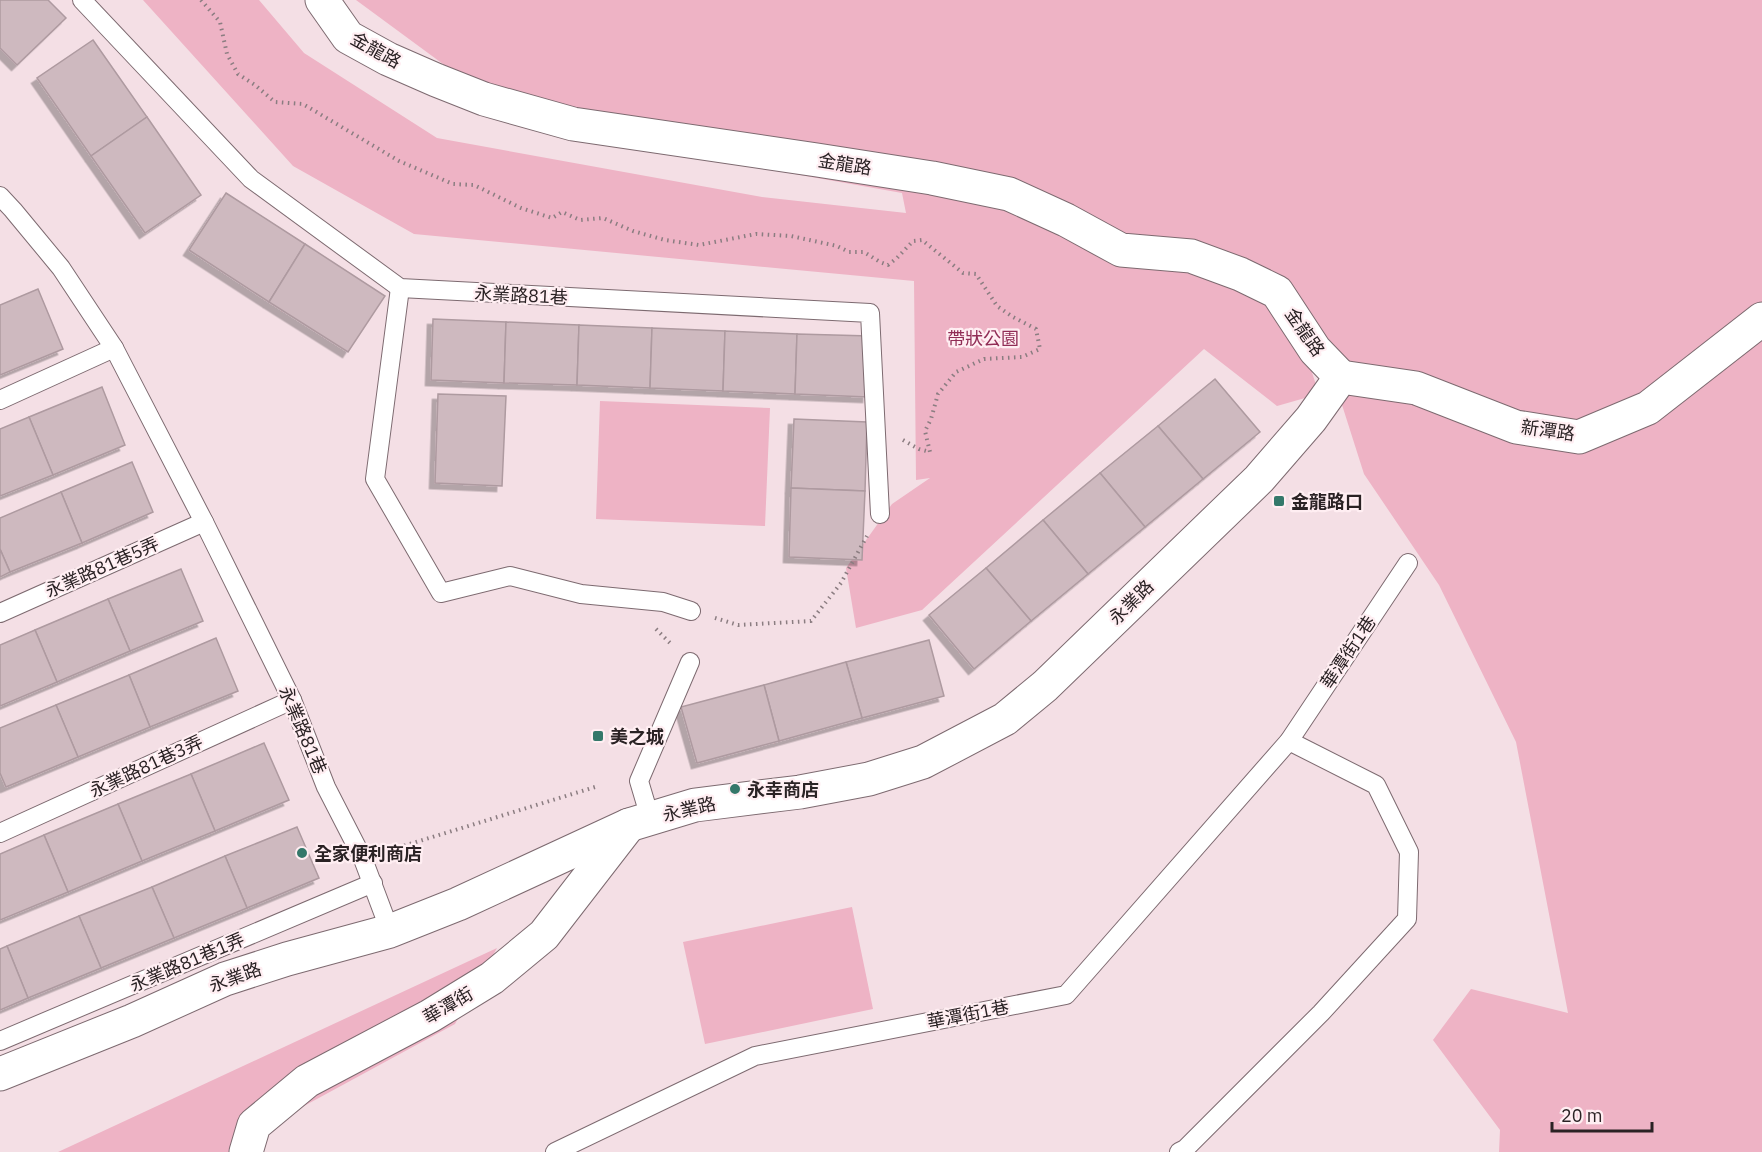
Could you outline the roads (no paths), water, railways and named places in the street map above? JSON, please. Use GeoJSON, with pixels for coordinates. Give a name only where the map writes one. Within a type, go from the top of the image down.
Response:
{"type":"FeatureCollection","features":[{"type":"Feature","properties":{"kind":"street","name":"金龍路"},"geometry":{"type":"LineString","coordinates":[[322,0],[348,37],[397,63],[484,99],[573,124],[921,176],[1009,194],[1065,220],[1120,250],[1191,256],[1240,274],[1277,292],[1315,350],[1341,377]]}},
{"type":"Feature","properties":{"kind":"street","name":"新潭路"},"geometry":{"type":"LineString","coordinates":[[1341,377],[1416,388],[1516,427],[1579,437],[1648,408],[1762,319]]}},
{"type":"Feature","properties":{"kind":"street","name":"永業路"},"geometry":{"type":"LineString","coordinates":[[0,1074],[132,1021],[225,978],[390,931],[458,904],[639,822],[695,805],[800,792],[869,779],[923,762],[1005,719],[1045,686],[1259,479],[1311,419],[1341,377]]}},
{"type":"Feature","properties":{"kind":"street","name":"華潭街"},"geometry":{"type":"LineString","coordinates":[[246,1152],[254,1125],[307,1081],[430,1016],[492,978],[544,935],[639,822]]}},
{"type":"Feature","properties":{"kind":"lane"},"geometry":{"type":"LineString","coordinates":[[82,0],[251,179],[400,288],[375,479],[441,593],[510,576],[581,594],[663,602],[691,611]]}},
{"type":"Feature","properties":{"kind":"lane","name":"永業路81巷"},"geometry":{"type":"LineString","coordinates":[[0,196],[61,268],[114,348],[292,700],[326,787],[374,884],[390,931]]}},
{"type":"Feature","properties":{"kind":"lane","name":"永業路81巷"},"geometry":{"type":"LineString","coordinates":[[400,288],[870,313],[880,514]]}},
{"type":"Feature","properties":{"kind":"lane"},"geometry":{"type":"LineString","coordinates":[[0,400],[114,348]]}},
{"type":"Feature","properties":{"kind":"lane","name":"永業路81巷5弄"},"geometry":{"type":"LineString","coordinates":[[0,613],[204,522]]}},
{"type":"Feature","properties":{"kind":"lane","name":"華潭街1巷"},"geometry":{"type":"LineString","coordinates":[[555,1152],[755,1056],[1066,995],[1289,741],[1408,563]]}},
{"type":"Feature","properties":{"kind":"lane"},"geometry":{"type":"LineString","coordinates":[[639,822],[639,781],[690,662]]}},
{"type":"Feature","properties":{"kind":"lane","name":"永業路81巷3弄"},"geometry":{"type":"LineString","coordinates":[[0,833],[292,700]]}},
{"type":"Feature","properties":{"kind":"lane"},"geometry":{"type":"LineString","coordinates":[[1179,1152],[1185,1149],[1321,1013],[1407,919],[1409,852],[1376,785],[1289,741]]}},
{"type":"Feature","properties":{"kind":"lane","name":"永業路81巷1弄"},"geometry":{"type":"LineString","coordinates":[[0,1041],[374,884]]}},
{"type":"Feature","properties":{"kind":"place","name":"金龍路口"},"geometry":{"type":"Point","coordinates":[1279,501]}},
{"type":"Feature","properties":{"kind":"place","name":"美之城"},"geometry":{"type":"Point","coordinates":[598,736]}},
{"type":"Feature","properties":{"kind":"place","name":"永幸商店"},"geometry":{"type":"Point","coordinates":[735,789]}},
{"type":"Feature","properties":{"kind":"place","name":"全家便利商店"},"geometry":{"type":"Point","coordinates":[302,853]}},
{"type":"Feature","properties":{"kind":"park label","name":"帶狀公園"},"geometry":{"type":"Point","coordinates":[983,338]}}]}
